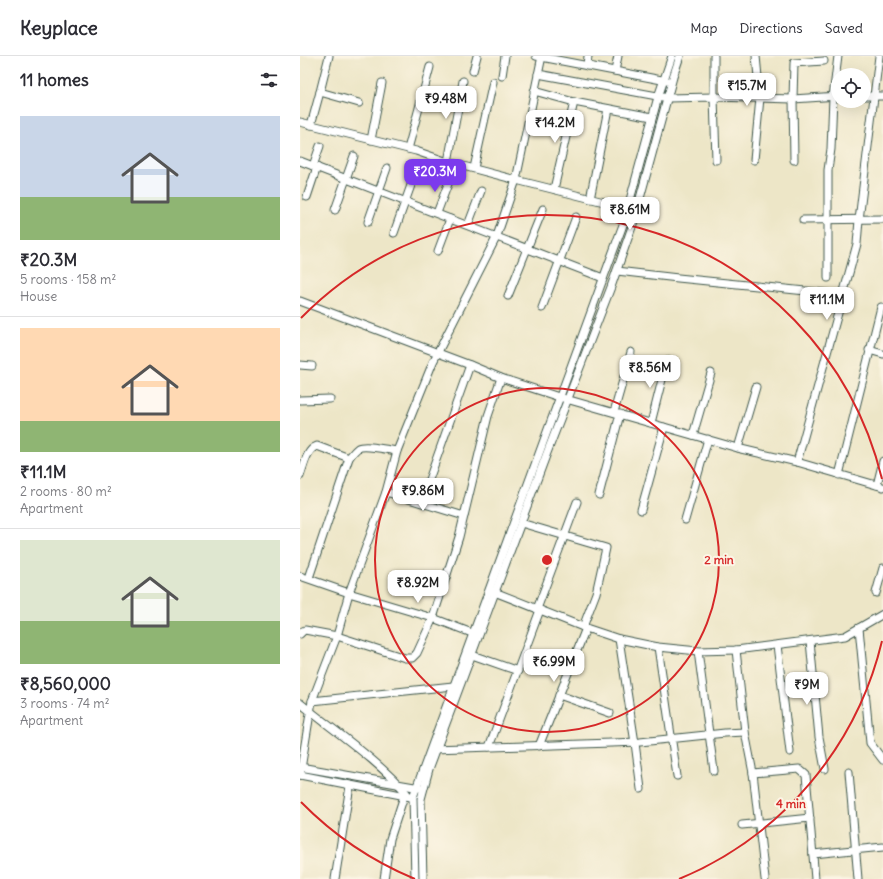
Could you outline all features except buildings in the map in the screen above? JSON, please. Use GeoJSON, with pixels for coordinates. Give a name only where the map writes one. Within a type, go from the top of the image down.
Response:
{"type":"FeatureCollection","features":[{"type":"Feature","properties":{"kind":"street"},"geometry":{"type":"LineString","coordinates":[[311,125],[329,56]]}},
{"type":"Feature","properties":{"kind":"street"},"geometry":{"type":"LineString","coordinates":[[473,71],[477,56]]}},
{"type":"Feature","properties":{"kind":"street"},"geometry":{"type":"LineString","coordinates":[[502,76],[505,56]]}},
{"type":"Feature","properties":{"kind":"street"},"geometry":{"type":"LineString","coordinates":[[421,799],[300,775],[312,701],[386,492],[397,451],[438,354],[497,236],[516,180],[538,74],[540,56],[672,83]]}},
{"type":"Feature","properties":{"kind":"street"},"geometry":{"type":"LineString","coordinates":[[587,66],[588,56]]}},
{"type":"Feature","properties":{"kind":"street"},"geometry":{"type":"LineString","coordinates":[[615,71],[618,56]]}},
{"type":"Feature","properties":{"kind":"street"},"geometry":{"type":"LineString","coordinates":[[423,879],[420,788],[453,686],[476,635],[559,396],[624,222],[652,117],[672,56]]}},
{"type":"Feature","properties":{"kind":"street"},"geometry":{"type":"LineString","coordinates":[[492,591],[521,523],[617,270],[633,224],[680,56]]}},
{"type":"Feature","properties":{"kind":"street"},"geometry":{"type":"LineString","coordinates":[[714,56],[716,160]]}},
{"type":"Feature","properties":{"kind":"street"},"geometry":{"type":"LineString","coordinates":[[754,160],[760,98],[756,56]]}},
{"type":"Feature","properties":{"kind":"street"},"geometry":{"type":"LineString","coordinates":[[837,68],[838,56]]}},
{"type":"Feature","properties":{"kind":"street"},"geometry":{"type":"LineString","coordinates":[[797,462],[857,244],[858,220],[879,56]]}},
{"type":"Feature","properties":{"kind":"street"},"geometry":{"type":"LineString","coordinates":[[794,160],[794,63],[824,61]]}},
{"type":"Feature","properties":{"kind":"street"},"geometry":{"type":"LineString","coordinates":[[408,149],[430,66]]}},
{"type":"Feature","properties":{"kind":"street"},"geometry":{"type":"LineString","coordinates":[[538,74],[668,98],[714,97],[793,99],[831,97]]}},
{"type":"Feature","properties":{"kind":"street"},"geometry":{"type":"LineString","coordinates":[[448,162],[464,82]]}},
{"type":"Feature","properties":{"kind":"street"},"geometry":{"type":"LineString","coordinates":[[474,168],[493,82]]}},
{"type":"Feature","properties":{"kind":"street"},"geometry":{"type":"LineString","coordinates":[[371,140],[382,83]]}},
{"type":"Feature","properties":{"kind":"street"},"geometry":{"type":"LineString","coordinates":[[534,91],[574,102],[652,117]]}},
{"type":"Feature","properties":{"kind":"street"},"geometry":{"type":"LineString","coordinates":[[320,92],[359,103]]}},
{"type":"Feature","properties":{"kind":"street"},"geometry":{"type":"LineString","coordinates":[[874,96],[883,96]]}},
{"type":"Feature","properties":{"kind":"street"},"geometry":{"type":"LineString","coordinates":[[554,189],[574,102]]}},
{"type":"Feature","properties":{"kind":"street"},"geometry":{"type":"LineString","coordinates":[[828,278],[828,170],[834,108]]}},
{"type":"Feature","properties":{"kind":"street"},"geometry":{"type":"LineString","coordinates":[[590,198],[608,109]]}},
{"type":"Feature","properties":{"kind":"street"},"geometry":{"type":"LineString","coordinates":[[300,122],[408,149],[448,162],[516,180],[628,208]]}},
{"type":"Feature","properties":{"kind":"street"},"geometry":{"type":"LineString","coordinates":[[307,197],[320,146]]}},
{"type":"Feature","properties":{"kind":"street"},"geometry":{"type":"LineString","coordinates":[[335,210],[354,156]]}},
{"type":"Feature","properties":{"kind":"street"},"geometry":{"type":"LineString","coordinates":[[300,161],[603,278]]}},
{"type":"Feature","properties":{"kind":"street"},"geometry":{"type":"LineString","coordinates":[[368,222],[387,168]]}},
{"type":"Feature","properties":{"kind":"street"},"geometry":{"type":"LineString","coordinates":[[394,233],[415,174]]}},
{"type":"Feature","properties":{"kind":"street"},"geometry":{"type":"LineString","coordinates":[[437,213],[448,184]]}},
{"type":"Feature","properties":{"kind":"street"},"geometry":{"type":"LineString","coordinates":[[468,225],[481,191]]}},
{"type":"Feature","properties":{"kind":"street"},"geometry":{"type":"LineString","coordinates":[[508,296],[543,209]]}},
{"type":"Feature","properties":{"kind":"street"},"geometry":{"type":"LineString","coordinates":[[542,308],[576,217]]}},
{"type":"Feature","properties":{"kind":"street"},"geometry":{"type":"LineString","coordinates":[[438,251],[450,219]]}},
{"type":"Feature","properties":{"kind":"street"},"geometry":{"type":"LineString","coordinates":[[803,220],[883,219]]}},
{"type":"Feature","properties":{"kind":"street"},"geometry":{"type":"LineString","coordinates":[[617,270],[678,278],[844,295]]}},
{"type":"Feature","properties":{"kind":"street"},"geometry":{"type":"LineString","coordinates":[[300,301],[501,378],[738,448],[797,462],[880,486],[883,461]]}},
{"type":"Feature","properties":{"kind":"street"},"geometry":{"type":"LineString","coordinates":[[839,475],[869,350],[881,307]]}},
{"type":"Feature","properties":{"kind":"street"},"geometry":{"type":"LineString","coordinates":[[869,350],[883,354]]}},
{"type":"Feature","properties":{"kind":"street"},"geometry":{"type":"LineString","coordinates":[[599,495],[631,352]]}},
{"type":"Feature","properties":{"kind":"street"},"geometry":{"type":"LineString","coordinates":[[651,423],[667,360]]}},
{"type":"Feature","properties":{"kind":"street"},"geometry":{"type":"LineString","coordinates":[[300,365],[312,366]]}},
{"type":"Feature","properties":{"kind":"street"},"geometry":{"type":"LineString","coordinates":[[421,502],[470,365]]}},
{"type":"Feature","properties":{"kind":"street"},"geometry":{"type":"LineString","coordinates":[[693,435],[711,373]]}},
{"type":"Feature","properties":{"kind":"street"},"geometry":{"type":"LineString","coordinates":[[300,634],[303,630],[306,630],[336,636],[405,658],[412,658],[417,653],[433,618],[459,537],[488,416],[501,378]]}},
{"type":"Feature","properties":{"kind":"street"},"geometry":{"type":"LineString","coordinates":[[738,448],[756,387]]}},
{"type":"Feature","properties":{"kind":"street"},"geometry":{"type":"LineString","coordinates":[[300,400],[330,399]]}},
{"type":"Feature","properties":{"kind":"street"},"geometry":{"type":"LineString","coordinates":[[640,510],[664,426]]}},
{"type":"Feature","properties":{"kind":"street"},"geometry":{"type":"LineString","coordinates":[[685,520],[708,439]]}},
{"type":"Feature","properties":{"kind":"street"},"geometry":{"type":"LineString","coordinates":[[300,476],[309,452],[317,446],[349,458]]}},
{"type":"Feature","properties":{"kind":"street"},"geometry":{"type":"LineString","coordinates":[[309,578],[349,458],[359,448],[397,451]]}},
{"type":"Feature","properties":{"kind":"street"},"geometry":{"type":"LineString","coordinates":[[386,492],[464,516]]}},
{"type":"Feature","properties":{"kind":"street"},"geometry":{"type":"LineString","coordinates":[[489,747],[518,671],[577,502]]}},
{"type":"Feature","properties":{"kind":"street"},"geometry":{"type":"LineString","coordinates":[[521,523],[565,534],[606,548],[596,592],[585,627],[539,746]]}},
{"type":"Feature","properties":{"kind":"street"},"geometry":{"type":"LineString","coordinates":[[876,593],[883,568]]}},
{"type":"Feature","properties":{"kind":"street"},"geometry":{"type":"LineString","coordinates":[[300,576],[433,618],[476,635]]}},
{"type":"Feature","properties":{"kind":"street"},"geometry":{"type":"LineString","coordinates":[[492,591],[539,610],[620,639],[658,647],[698,651],[736,650],[845,636],[883,614]]}},
{"type":"Feature","properties":{"kind":"street"},"geometry":{"type":"LineString","coordinates":[[859,628],[870,744],[883,760]]}},
{"type":"Feature","properties":{"kind":"street"},"geometry":{"type":"LineString","coordinates":[[433,749],[472,655],[476,635]]}},
{"type":"Feature","properties":{"kind":"street"},"geometry":{"type":"LineString","coordinates":[[620,639],[636,743],[641,790]]}},
{"type":"Feature","properties":{"kind":"street"},"geometry":{"type":"LineString","coordinates":[[810,641],[819,737],[826,769]]}},
{"type":"Feature","properties":{"kind":"street"},"geometry":{"type":"LineString","coordinates":[[777,645],[790,752]]}},
{"type":"Feature","properties":{"kind":"street"},"geometry":{"type":"LineString","coordinates":[[658,647],[677,776]]}},
{"type":"Feature","properties":{"kind":"street"},"geometry":{"type":"LineString","coordinates":[[736,650],[745,732],[753,773],[765,879]]}},
{"type":"Feature","properties":{"kind":"street"},"geometry":{"type":"LineString","coordinates":[[698,651],[714,771]]}},
{"type":"Feature","properties":{"kind":"street"},"geometry":{"type":"LineString","coordinates":[[472,655],[518,671]]}},
{"type":"Feature","properties":{"kind":"street"},"geometry":{"type":"LineString","coordinates":[[312,701],[453,686]]}},
{"type":"Feature","properties":{"kind":"street"},"geometry":{"type":"LineString","coordinates":[[559,695],[610,713]]}},
{"type":"Feature","properties":{"kind":"street"},"geometry":{"type":"LineString","coordinates":[[300,703],[358,748],[399,784],[408,796],[415,879]]}},
{"type":"Feature","properties":{"kind":"street"},"geometry":{"type":"LineString","coordinates":[[433,749],[636,743],[745,732]]}},
{"type":"Feature","properties":{"kind":"street"},"geometry":{"type":"LineString","coordinates":[[301,767],[420,788]]}},
{"type":"Feature","properties":{"kind":"street"},"geometry":{"type":"LineString","coordinates":[[753,773],[799,769],[806,775],[815,879]]}},
{"type":"Feature","properties":{"kind":"street"},"geometry":{"type":"LineString","coordinates":[[849,772],[858,879]]}},
{"type":"Feature","properties":{"kind":"street"},"geometry":{"type":"LineString","coordinates":[[336,879],[350,786]]}},
{"type":"Feature","properties":{"kind":"street"},"geometry":{"type":"LineString","coordinates":[[384,879],[390,839],[408,796],[420,788]]}},
{"type":"Feature","properties":{"kind":"street"},"geometry":{"type":"LineString","coordinates":[[742,825],[810,818]]}},
{"type":"Feature","properties":{"kind":"street"},"geometry":{"type":"LineString","coordinates":[[813,854],[883,847]]}}]}
